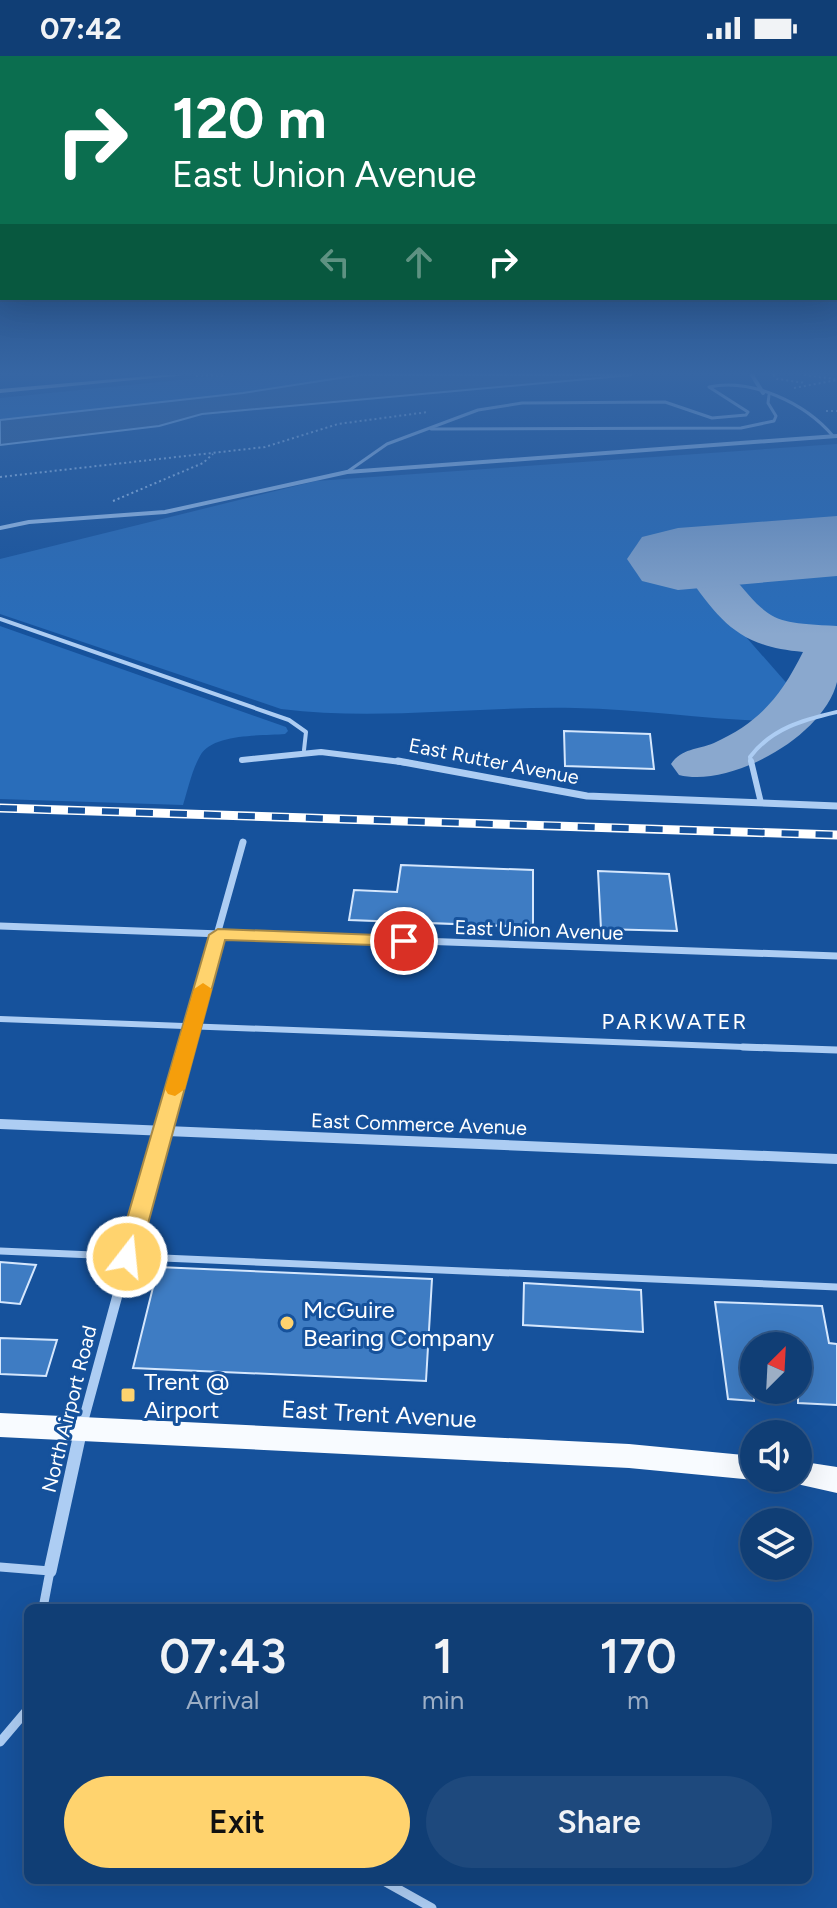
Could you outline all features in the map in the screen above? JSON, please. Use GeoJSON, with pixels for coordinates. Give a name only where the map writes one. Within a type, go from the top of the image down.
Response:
{"type":"FeatureCollection","features":[{"type":"Feature","properties":{"kind":"main road","name":"East Trent Avenue"},"geometry":{"type":"LineString","coordinates":[[0,1425],[629,1456],[740,1467]]}},
{"type":"Feature","properties":{"kind":"main road"},"geometry":{"type":"LineString","coordinates":[[812,1476],[837,1480]]}},
{"type":"Feature","properties":{"kind":"street"},"geometry":{"type":"LineString","coordinates":[[0,528],[87,516],[165,512],[347,472],[490,461]]}},
{"type":"Feature","properties":{"kind":"street","name":"East Rutter Avenue"},"geometry":{"type":"LineString","coordinates":[[242,760],[304,750],[387,757],[552,791],[659,801],[837,806]]}},
{"type":"Feature","properties":{"kind":"street","name":"North Airport Road"},"geometry":{"type":"LineString","coordinates":[[50,1571],[80,1430],[243,842]]}},
{"type":"Feature","properties":{"kind":"street","name":"East Union Avenue"},"geometry":{"type":"LineString","coordinates":[[0,926],[837,956]]}},
{"type":"Feature","properties":{"kind":"street","name":"East Commerce Avenue"},"geometry":{"type":"LineString","coordinates":[[0,1124],[837,1159]]}},
{"type":"Feature","properties":{"kind":"lane"},"geometry":{"type":"LineString","coordinates":[[347,472],[362,461]]}},
{"type":"Feature","properties":{"kind":"lane"},"geometry":{"type":"LineString","coordinates":[[0,619],[297,723],[306,732],[304,750]]}},
{"type":"Feature","properties":{"kind":"lane"},"geometry":{"type":"LineString","coordinates":[[761,803],[750,757],[756,746],[790,723],[837,712]]}},
{"type":"Feature","properties":{"kind":"lane"},"geometry":{"type":"LineString","coordinates":[[0,1019],[837,1050]]}},
{"type":"Feature","properties":{"kind":"lane"},"geometry":{"type":"LineString","coordinates":[[0,1251],[837,1287]]}},
{"type":"Feature","properties":{"kind":"lane"},"geometry":{"type":"LineString","coordinates":[[0,1567],[50,1571],[44,1604]]}},
{"type":"Feature","properties":{"kind":"lane"},"geometry":{"type":"LineString","coordinates":[[0,1742],[24,1714]]}},
{"type":"Feature","properties":{"kind":"lane"},"geometry":{"type":"LineString","coordinates":[[389,1884],[425,1906]]}},
{"type":"Feature","properties":{"kind":"path"},"geometry":{"type":"LineString","coordinates":[[0,477],[134,461]]}},
{"type":"Feature","properties":{"kind":"path"},"geometry":{"type":"LineString","coordinates":[[87,516],[117,499],[205,461]]}},
{"type":"Feature","properties":{"kind":"shaded area"},"geometry":{"type":"Polygon","coordinates":[[[592,461],[837,461],[837,524],[660,539],[790,687],[782,703],[765,721],[575,708],[354,714],[281,709],[0,614],[0,559],[316,481],[592,461]]]}},
{"type":"Feature","properties":{"kind":"shaded area"},"geometry":{"type":"Polygon","coordinates":[[[837,567],[837,635],[772,628],[763,624],[729,587],[742,576],[837,567]]]}},
{"type":"Feature","properties":{"kind":"shaded area"},"geometry":{"type":"Polygon","coordinates":[[[0,626],[286,727],[288,731],[285,734],[226,739],[206,749],[195,767],[183,805],[0,799],[0,626]]]}},
{"type":"Feature","properties":{"kind":"building"},"geometry":{"type":"Polygon","coordinates":[[[564,731],[650,734],[654,769],[565,766],[564,731]]]}},
{"type":"Feature","properties":{"kind":"building"},"geometry":{"type":"Polygon","coordinates":[[[401,865],[533,870],[533,927],[349,920],[354,890],[397,892],[401,865]]]}},
{"type":"Feature","properties":{"kind":"building"},"geometry":{"type":"Polygon","coordinates":[[[598,871],[669,874],[677,931],[601,929],[598,871]]]}},
{"type":"Feature","properties":{"kind":"building"},"geometry":{"type":"Polygon","coordinates":[[[0,1262],[36,1265],[20,1304],[0,1302],[0,1262]]]}},
{"type":"Feature","properties":{"kind":"building","name":"McGuire Bearing Company"},"geometry":{"type":"Polygon","coordinates":[[[158,1267],[432,1279],[426,1381],[133,1368],[158,1267]]]}},
{"type":"Feature","properties":{"kind":"building"},"geometry":{"type":"Polygon","coordinates":[[[524,1283],[641,1290],[643,1332],[523,1325],[524,1283]]]}},
{"type":"Feature","properties":{"kind":"building"},"geometry":{"type":"Polygon","coordinates":[[[715,1302],[822,1306],[829,1343],[837,1344],[837,1405],[812,1404],[812,1332],[740,1332],[740,1400],[728,1399],[715,1302]]]}},
{"type":"Feature","properties":{"kind":"building"},"geometry":{"type":"Polygon","coordinates":[[[0,1338],[57,1340],[46,1376],[0,1374],[0,1338]]]}},
{"type":"Feature","properties":{"kind":"taxiway"},"geometry":{"type":"LineString","coordinates":[[732,554],[715,562],[707,573],[745,619],[757,628],[792,637],[837,640]]}},
{"type":"Feature","properties":{"kind":"taxiway"},"geometry":{"type":"LineString","coordinates":[[698,764],[740,750],[782,721],[802,700],[827,650]]}},
{"type":"Feature","properties":{"kind":"runway"},"geometry":{"type":"LineString","coordinates":[[678,559],[837,546]]}},
{"type":"Feature","properties":{"kind":"railway"},"geometry":{"type":"LineString","coordinates":[[0,808],[837,835]]}},
{"type":"Feature","properties":{"kind":"slow traffic"},"geometry":{"type":"LineString","coordinates":[[175,1089],[203,989]]}},
{"type":"Feature","properties":{"kind":"place","name":"McGuire Bearing Company"},"geometry":{"type":"Point","coordinates":[287,1323]}},
{"type":"Feature","properties":{"kind":"place","name":"Trent @ Airport"},"geometry":{"type":"Point","coordinates":[128,1395]}},
{"type":"Feature","properties":{"kind":"district","name":"PARKWATER"},"geometry":{"type":"Point","coordinates":[675,1021]}},
{"type":"Feature","properties":{"kind":"route"},"geometry":{"type":"LineString","coordinates":[[127,1257],[218,935],[404,941]]}}]}
